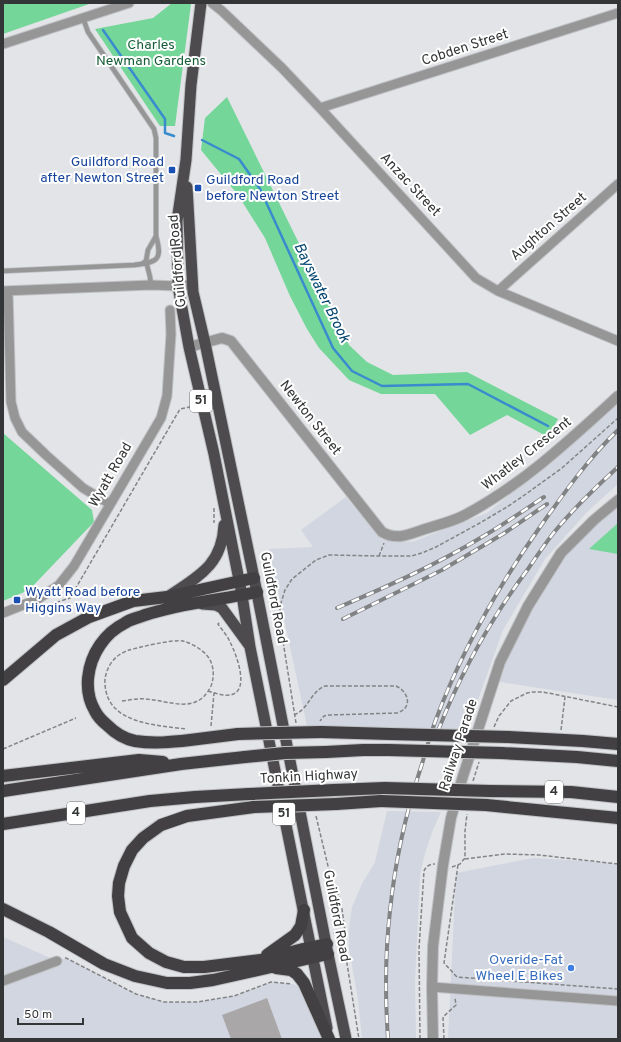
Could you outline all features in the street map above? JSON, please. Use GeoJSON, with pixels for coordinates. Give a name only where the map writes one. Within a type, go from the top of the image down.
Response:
{"type":"FeatureCollection","features":[{"type":"Feature","properties":{"kind":"highway","name":"Guildford Road"},"geometry":{"type":"LineString","coordinates":[[201,3],[191,85],[186,160],[178,221],[178,286],[189,347],[214,454],[219,508],[242,595],[250,647],[330,1039]]}},
{"type":"Feature","properties":{"kind":"highway","name":"Guildford Road"},"geometry":{"type":"LineString","coordinates":[[186,160],[193,292],[257,592],[346,1039]]}},
{"type":"Feature","properties":{"kind":"highway"},"geometry":{"type":"LineString","coordinates":[[167,597],[207,569],[214,560],[222,542],[219,508]]}},
{"type":"Feature","properties":{"kind":"highway"},"geometry":{"type":"LineString","coordinates":[[3,680],[56,636],[89,617],[133,601],[167,597],[254,578]]}},
{"type":"Feature","properties":{"kind":"highway"},"geometry":{"type":"LineString","coordinates":[[257,592],[196,604],[183,605],[154,612],[126,622],[107,636],[95,653],[90,667],[88,683],[91,701],[100,719],[110,728],[134,741],[164,743],[238,734],[320,727],[390,734],[508,736],[618,744]]}},
{"type":"Feature","properties":{"kind":"highway"},"geometry":{"type":"LineString","coordinates":[[196,604],[216,605],[222,608],[250,647]]}},
{"type":"Feature","properties":{"kind":"highway","name":"Tonkin Highway"},"geometry":{"type":"LineString","coordinates":[[3,791],[181,764],[285,752],[388,750],[501,753],[618,761]]}},
{"type":"Feature","properties":{"kind":"highway","name":"Tonkin Highway"},"geometry":{"type":"LineString","coordinates":[[3,776],[139,760],[181,764]]}},
{"type":"Feature","properties":{"kind":"highway","name":"Tonkin Highway"},"geometry":{"type":"LineString","coordinates":[[3,824],[150,802],[195,797],[334,790],[385,788],[571,792],[618,797]]}},
{"type":"Feature","properties":{"kind":"highway"},"geometry":{"type":"LineString","coordinates":[[330,1039],[304,983],[297,974],[291,970],[264,963],[184,967],[166,962],[149,953],[132,938],[120,912],[118,896],[119,883],[124,866],[132,850],[142,838],[161,825],[187,816],[254,807],[381,801],[486,805],[618,818]]}},
{"type":"Feature","properties":{"kind":"highway"},"geometry":{"type":"LineString","coordinates":[[3,828],[43,818]]}},
{"type":"Feature","properties":{"kind":"highway"},"geometry":{"type":"LineString","coordinates":[[3,909],[49,932],[104,964],[135,976],[167,983],[190,983],[213,980],[264,963],[327,949]]}},
{"type":"Feature","properties":{"kind":"highway"},"geometry":{"type":"LineString","coordinates":[[264,963],[295,934],[301,926],[304,910]]}},
{"type":"Feature","properties":{"kind":"street"},"geometry":{"type":"LineString","coordinates":[[3,44],[129,3]]}},
{"type":"Feature","properties":{"kind":"street","name":"Anzac Street"},"geometry":{"type":"LineString","coordinates":[[212,3],[282,68],[476,278],[498,291],[618,341]]}},
{"type":"Feature","properties":{"kind":"street","name":"Cobden Street"},"geometry":{"type":"LineString","coordinates":[[320,108],[618,13]]}},
{"type":"Feature","properties":{"kind":"street","name":"Aughton Street"},"geometry":{"type":"LineString","coordinates":[[498,291],[618,184]]}},
{"type":"Feature","properties":{"kind":"street"},"geometry":{"type":"LineString","coordinates":[[110,504],[83,488],[46,455],[22,432],[15,418],[11,402],[6,291],[151,285],[178,286],[193,284]]}},
{"type":"Feature","properties":{"kind":"street","name":"Wyatt Road"},"geometry":{"type":"LineString","coordinates":[[3,613],[38,599],[59,585],[74,566],[161,418],[167,396],[171,334],[170,310]]}},
{"type":"Feature","properties":{"kind":"street","name":"Newton Street"},"geometry":{"type":"LineString","coordinates":[[189,347],[222,338],[231,341],[382,532],[388,536]]}},
{"type":"Feature","properties":{"kind":"street","name":"Whatley Crescent"},"geometry":{"type":"LineString","coordinates":[[388,536],[400,537],[464,516],[506,491],[563,446],[618,396]]}},
{"type":"Feature","properties":{"kind":"street","name":"Railway Parade"},"geometry":{"type":"LineString","coordinates":[[433,1039],[433,946],[443,865],[451,818],[500,662],[528,606],[561,553],[594,520],[618,500]]}},
{"type":"Feature","properties":{"kind":"street"},"geometry":{"type":"LineString","coordinates":[[3,981],[57,961]]}},
{"type":"Feature","properties":{"kind":"street"},"geometry":{"type":"LineString","coordinates":[[432,987],[618,1001]]}},
{"type":"Feature","properties":{"kind":"lane"},"geometry":{"type":"LineString","coordinates":[[3,271],[144,263],[156,260],[158,256],[156,236],[156,138],[154,129],[88,32],[84,18]]}},
{"type":"Feature","properties":{"kind":"lane"},"geometry":{"type":"LineString","coordinates":[[151,285],[150,277],[144,263],[148,250],[156,236]]}},
{"type":"Feature","properties":{"kind":"path"},"geometry":{"type":"LineString","coordinates":[[40,607],[70,598],[180,409],[197,405]]}},
{"type":"Feature","properties":{"kind":"path"},"geometry":{"type":"LineString","coordinates":[[214,523],[219,508]]}},
{"type":"Feature","properties":{"kind":"path"},"geometry":{"type":"LineString","coordinates":[[320,727],[320,719],[329,715],[401,712],[405,709],[407,704],[407,696],[401,688],[396,686],[325,686],[319,688],[302,711],[294,716],[279,616],[285,590],[292,579],[316,560],[329,555],[379,556],[388,536]]}},
{"type":"Feature","properties":{"kind":"path"},"geometry":{"type":"LineString","coordinates":[[208,691],[228,695],[234,694],[238,690],[241,679],[235,653],[229,640],[218,624],[228,616]]}},
{"type":"Feature","properties":{"kind":"path"},"geometry":{"type":"LineString","coordinates":[[122,701],[144,699],[178,705],[200,700],[208,691],[214,674],[209,657],[193,645],[183,641],[174,641],[128,650],[118,656],[111,664],[106,672],[104,680],[108,700],[125,716],[140,722],[187,729]]}},
{"type":"Feature","properties":{"kind":"path"},"geometry":{"type":"LineString","coordinates":[[211,731],[214,692]]}},
{"type":"Feature","properties":{"kind":"path"},"geometry":{"type":"LineString","coordinates":[[493,728],[498,716],[505,707],[511,701],[527,693],[542,692],[618,707]]}},
{"type":"Feature","properties":{"kind":"path"},"geometry":{"type":"LineString","coordinates":[[560,734],[566,696]]}},
{"type":"Feature","properties":{"kind":"path"},"geometry":{"type":"LineString","coordinates":[[3,749],[76,718]]}},
{"type":"Feature","properties":{"kind":"path"},"geometry":{"type":"LineString","coordinates":[[316,815],[328,866],[340,902],[345,951],[359,1039]]}},
{"type":"Feature","properties":{"kind":"path"},"geometry":{"type":"LineString","coordinates":[[465,859],[505,854],[539,854],[618,864]]}},
{"type":"Feature","properties":{"kind":"path"},"geometry":{"type":"LineString","coordinates":[[458,865],[444,963],[457,978],[618,989]]}},
{"type":"Feature","properties":{"kind":"path"},"geometry":{"type":"LineString","coordinates":[[444,1039],[443,1017],[456,1005],[455,981],[457,978]]}},
{"type":"Feature","properties":{"kind":"shaded area"},"geometry":{"type":"Polygon","coordinates":[[[618,404],[618,484],[587,512],[545,559],[503,630],[464,739],[309,735],[269,549],[313,547],[301,530],[346,497],[382,540],[412,542],[487,513],[565,450],[618,404]]]}},
{"type":"Feature","properties":{"kind":"shaded area"},"geometry":{"type":"Polygon","coordinates":[[[618,500],[618,700],[494,681],[558,557],[618,500]]]}},
{"type":"Feature","properties":{"kind":"shaded area"},"geometry":{"type":"Polygon","coordinates":[[[387,811],[441,812],[425,853],[420,875],[415,982],[416,1039],[362,1039],[358,999],[349,949],[349,929],[352,907],[362,884],[375,862],[387,811]]]}},
{"type":"Feature","properties":{"kind":"shaded area"},"geometry":{"type":"Polygon","coordinates":[[[533,858],[618,864],[618,1039],[448,1039],[456,873],[533,858]]]}},
{"type":"Feature","properties":{"kind":"shaded area"},"geometry":{"type":"Polygon","coordinates":[[[3,937],[57,961],[66,958],[136,994],[164,1002],[197,1002],[234,996],[271,982],[293,984],[300,987],[329,1039],[3,1039],[3,937]]]}},
{"type":"Feature","properties":{"kind":"green space"},"geometry":{"type":"Polygon","coordinates":[[[3,3],[92,3],[3,34],[3,3]]]}},
{"type":"Feature","properties":{"kind":"green space","name":"Charles Newman Gardens"},"geometry":{"type":"Polygon","coordinates":[[[172,3],[191,4],[175,126],[160,126],[95,29],[153,18],[172,3]]]}},
{"type":"Feature","properties":{"kind":"green space"},"geometry":{"type":"Polygon","coordinates":[[[227,97],[349,345],[367,362],[393,375],[467,372],[558,419],[548,437],[507,415],[470,435],[435,394],[381,394],[349,380],[319,348],[307,329],[290,296],[265,238],[238,195],[201,150],[205,118],[227,97]]]}},
{"type":"Feature","properties":{"kind":"green space"},"geometry":{"type":"Polygon","coordinates":[[[3,433],[92,510],[94,522],[29,590],[3,601],[3,433]]]}},
{"type":"Feature","properties":{"kind":"green space"},"geometry":{"type":"Polygon","coordinates":[[[618,523],[618,554],[589,549],[618,523]]]}},
{"type":"Feature","properties":{"kind":"building"},"geometry":{"type":"Polygon","coordinates":[[[267,998],[282,1039],[231,1039],[222,1015],[267,998]]]}},
{"type":"Feature","properties":{"kind":"waterway","name":"Bayswater Brook"},"geometry":{"type":"LineString","coordinates":[[103,30],[165,119],[165,133],[174,136]]}},
{"type":"Feature","properties":{"kind":"waterway","name":"Bayswater Brook"},"geometry":{"type":"LineString","coordinates":[[202,140],[239,159],[260,189],[333,348],[352,371],[382,386],[468,384],[548,426]]}},
{"type":"Feature","properties":{"kind":"railway"},"geometry":{"type":"LineString","coordinates":[[388,1039],[386,959],[392,892],[402,837],[411,800],[435,722],[468,646],[509,573],[540,527],[586,464],[618,430]]}},
{"type":"Feature","properties":{"kind":"railway"},"geometry":{"type":"LineString","coordinates":[[438,731],[456,688],[477,647],[514,588],[563,522],[586,497],[618,467]]}},
{"type":"Feature","properties":{"kind":"railway"},"geometry":{"type":"LineString","coordinates":[[337,608],[392,584],[447,557],[498,528],[544,497]]}},
{"type":"Feature","properties":{"kind":"railway"},"geometry":{"type":"LineString","coordinates":[[343,619],[442,570],[503,534],[547,504]]}},
{"type":"Feature","properties":{"kind":"place","name":"Guildford Road after Newton Street"},"geometry":{"type":"Point","coordinates":[172,170]}},
{"type":"Feature","properties":{"kind":"place","name":"Guildford Road before Newton Street"},"geometry":{"type":"Point","coordinates":[198,188]}},
{"type":"Feature","properties":{"kind":"place","name":"Wyatt Road before Higgins Way"},"geometry":{"type":"Point","coordinates":[17,600]}},
{"type":"Feature","properties":{"kind":"place","name":"Overide-Fat Wheel E Bikes"},"geometry":{"type":"Point","coordinates":[571,968]}}]}
